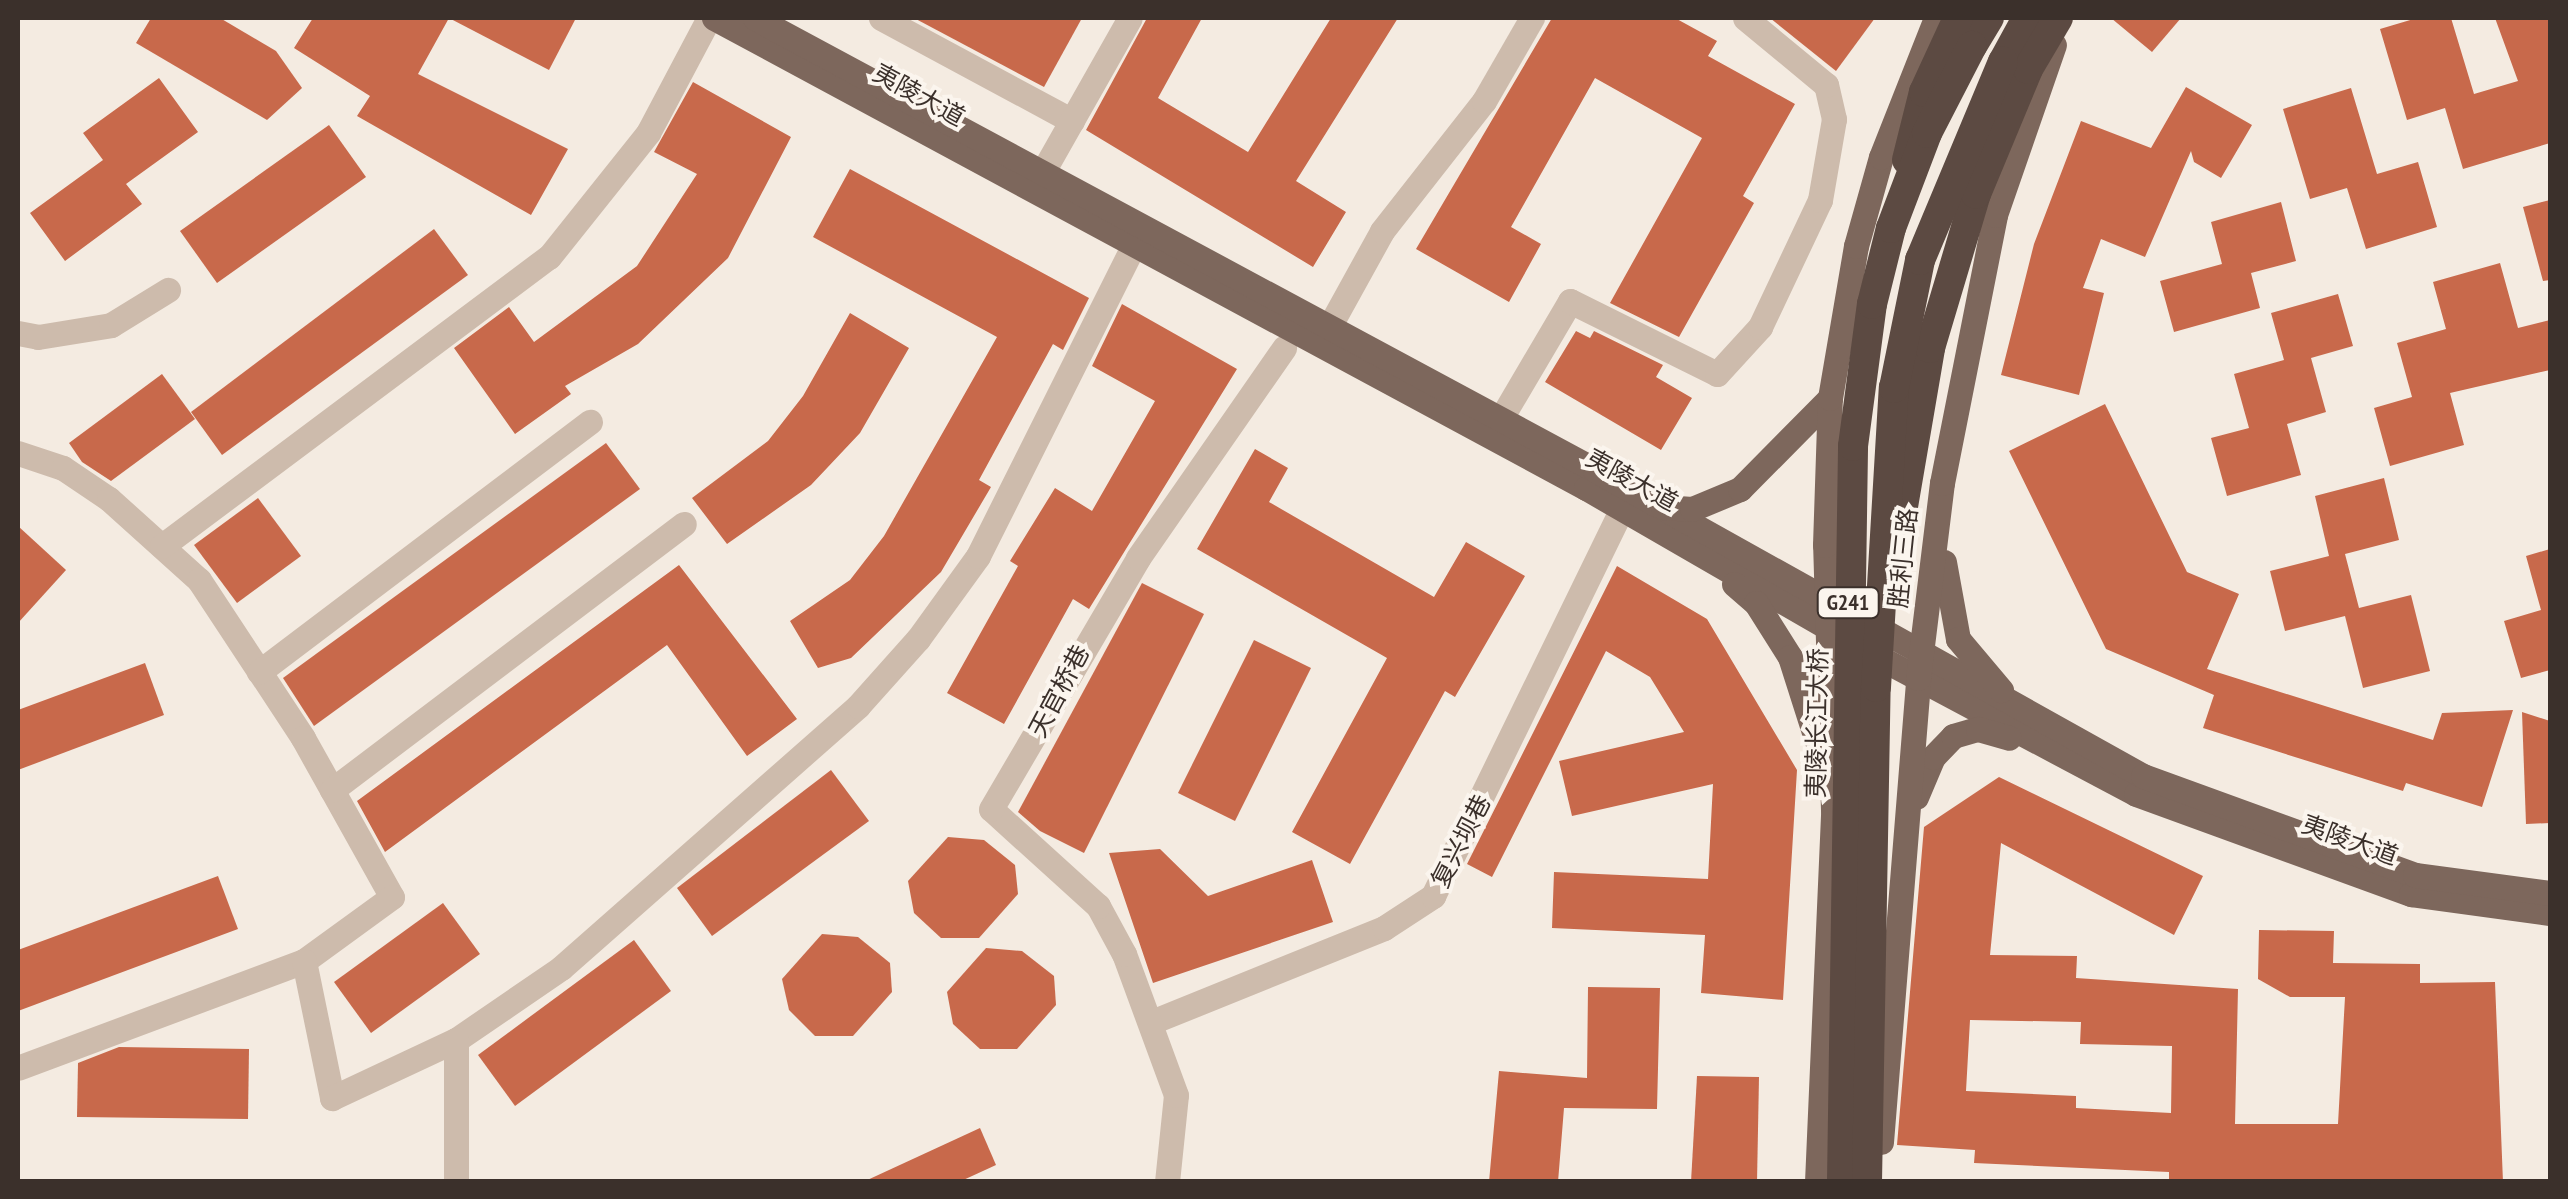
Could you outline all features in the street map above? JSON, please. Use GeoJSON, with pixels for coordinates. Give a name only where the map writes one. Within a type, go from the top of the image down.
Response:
{"type":"FeatureCollection","features":[{"type":"Feature","properties":{"kind":"highway"},"geometry":{"type":"LineString","coordinates":[[1891,228],[1924,92],[1958,18]]}},
{"type":"Feature","properties":{"kind":"highway","name":"夷陵长江大桥"},"geometry":{"type":"LineString","coordinates":[[1842,1182],[1853,446],[1872,304],[1891,228],[1927,134],[1989,18]]}},
{"type":"Feature","properties":{"kind":"highway","name":"G241"},"geometry":{"type":"LineString","coordinates":[[1866,1182],[1884,486],[1907,322],[1920,260],[2002,62],[2027,18]]}},
{"type":"Feature","properties":{"kind":"highway"},"geometry":{"type":"LineString","coordinates":[[1876,687],[1930,348],[1976,194],[2028,70],[2062,18]]}},
{"type":"Feature","properties":{"kind":"main road","name":"夷陵大道"},"geometry":{"type":"LineString","coordinates":[[712,18],[1622,509],[1828,627],[2050,725],[2143,776],[2415,874],[2550,893]]}},
{"type":"Feature","properties":{"kind":"main road","name":"夷陵大道"},"geometry":{"type":"LineString","coordinates":[[756,18],[1828,598],[1920,667],[2067,758],[2136,794],[2410,894],[2550,913]]}},
{"type":"Feature","properties":{"kind":"main road"},"geometry":{"type":"LineString","coordinates":[[1817,1182],[1833,810],[1828,627],[1830,398],[1856,246],[1881,158],[1936,18]]}},
{"type":"Feature","properties":{"kind":"main road","name":"胜利三路"},"geometry":{"type":"LineString","coordinates":[[1878,1182],[1920,667],[1942,483],[1995,215],[2062,18]]}},
{"type":"Feature","properties":{"kind":"main road"},"geometry":{"type":"LineString","coordinates":[[1658,507],[1692,509],[1740,489],[1830,398]]}},
{"type":"Feature","properties":{"kind":"main road"},"geometry":{"type":"LineString","coordinates":[[1942,483],[1944,578],[1958,638],[2004,692],[2050,725]]}},
{"type":"Feature","properties":{"kind":"main road"},"geometry":{"type":"LineString","coordinates":[[1679,541],[1756,603],[1790,656],[1833,810]]}},
{"type":"Feature","properties":{"kind":"main road"},"geometry":{"type":"LineString","coordinates":[[1906,830],[1933,757],[1953,736],[1978,729],[2067,758]]}},
{"type":"Feature","properties":{"kind":"street"},"geometry":{"type":"LineString","coordinates":[[162,546],[548,257],[648,133],[712,18]]}},
{"type":"Feature","properties":{"kind":"street"},"geometry":{"type":"LineString","coordinates":[[882,18],[1072,121]]}},
{"type":"Feature","properties":{"kind":"street"},"geometry":{"type":"LineString","coordinates":[[1041,174],[1130,18]]}},
{"type":"Feature","properties":{"kind":"street"},"geometry":{"type":"LineString","coordinates":[[1328,329],[1382,231],[1484,101],[1532,18]]}},
{"type":"Feature","properties":{"kind":"street"},"geometry":{"type":"LineString","coordinates":[[1500,420],[1570,301],[1717,374],[1760,327],[1820,200],[1834,119],[1826,84],[1745,18]]}},
{"type":"Feature","properties":{"kind":"street"},"geometry":{"type":"LineString","coordinates":[[304,961],[332,1098],[365,1088],[456,1040],[561,968],[858,706],[918,639],[978,556],[1133,247]]}},
{"type":"Feature","properties":{"kind":"street"},"geometry":{"type":"LineString","coordinates":[[18,333],[38,337],[111,325],[168,290]]}},
{"type":"Feature","properties":{"kind":"street","name":"天官桥巷"},"geometry":{"type":"LineString","coordinates":[[1154,1022],[1098,906],[991,809],[1118,589],[1284,348]]}},
{"type":"Feature","properties":{"kind":"street"},"geometry":{"type":"LineString","coordinates":[[259,672],[590,422]]}},
{"type":"Feature","properties":{"kind":"street"},"geometry":{"type":"LineString","coordinates":[[18,1068],[304,961],[392,896],[332,790],[199,580],[63,468],[19,450]]}},
{"type":"Feature","properties":{"kind":"street","name":"复兴坝巷"},"geometry":{"type":"LineString","coordinates":[[1154,1022],[1384,928],[1433,896],[1622,509]]}},
{"type":"Feature","properties":{"kind":"street"},"geometry":{"type":"LineString","coordinates":[[332,790],[684,524]]}},
{"type":"Feature","properties":{"kind":"street"},"geometry":{"type":"LineString","coordinates":[[1154,1022],[1176,1095],[1167,1182]]}},
{"type":"Feature","properties":{"kind":"street"},"geometry":{"type":"LineString","coordinates":[[456,1040],[456,1182]]}},
{"type":"Feature","properties":{"kind":"building"},"geometry":{"type":"Polygon","coordinates":[[[151,18],[220,18],[276,51],[302,88],[267,120],[136,43],[151,18]]]}},
{"type":"Feature","properties":{"kind":"building"},"geometry":{"type":"Polygon","coordinates":[[[313,18],[449,18],[418,74],[568,149],[531,215],[357,116],[370,96],[294,48],[313,18]]]}},
{"type":"Feature","properties":{"kind":"building"},"geometry":{"type":"Polygon","coordinates":[[[449,18],[576,18],[549,70],[449,18]]]}},
{"type":"Feature","properties":{"kind":"building"},"geometry":{"type":"Polygon","coordinates":[[[914,18],[1082,18],[1044,87],[914,18]]]}},
{"type":"Feature","properties":{"kind":"building"},"geometry":{"type":"Polygon","coordinates":[[[1147,18],[1202,18],[1158,98],[1248,152],[1331,18],[1398,18],[1296,181],[1346,212],[1313,267],[1086,130],[1147,18]]]}},
{"type":"Feature","properties":{"kind":"building"},"geometry":{"type":"Polygon","coordinates":[[[1552,18],[1675,18],[1717,41],[1708,56],[1795,104],[1743,196],[1754,203],[1679,337],[1610,303],[1702,138],[1595,78],[1511,227],[1541,244],[1509,302],[1416,249],[1552,18]]]}},
{"type":"Feature","properties":{"kind":"building"},"geometry":{"type":"Polygon","coordinates":[[[1770,18],[1875,18],[1836,71],[1770,18]]]}},
{"type":"Feature","properties":{"kind":"building"},"geometry":{"type":"Polygon","coordinates":[[[2111,18],[2181,18],[2152,52],[2111,18]]]}},
{"type":"Feature","properties":{"kind":"building"},"geometry":{"type":"Polygon","coordinates":[[[2417,18],[2451,18],[2474,94],[2518,81],[2495,18],[2550,18],[2550,143],[2463,169],[2445,108],[2407,120],[2380,29],[2417,18]]]}},
{"type":"Feature","properties":{"kind":"building"},"geometry":{"type":"Polygon","coordinates":[[[159,78],[198,132],[126,184],[142,204],[65,261],[30,213],[103,160],[83,133],[159,78]]]}},
{"type":"Feature","properties":{"kind":"building"},"geometry":{"type":"Polygon","coordinates":[[[693,82],[791,137],[728,258],[638,344],[565,386],[571,394],[515,434],[454,348],[509,307],[534,342],[637,266],[697,174],[654,152],[693,82]]]}},
{"type":"Feature","properties":{"kind":"building"},"geometry":{"type":"Polygon","coordinates":[[[2186,87],[2252,125],[2221,178],[2194,162],[2191,151],[2145,257],[2101,239],[2083,288],[2104,293],[2079,395],[2001,375],[2034,244],[2081,121],[2151,148],[2186,87]]]}},
{"type":"Feature","properties":{"kind":"building"},"geometry":{"type":"Polygon","coordinates":[[[2351,88],[2377,174],[2418,162],[2437,227],[2366,249],[2347,188],[2310,199],[2283,109],[2351,88]]]}},
{"type":"Feature","properties":{"kind":"building"},"geometry":{"type":"Polygon","coordinates":[[[329,125],[366,177],[217,283],[180,231],[329,125]]]}},
{"type":"Feature","properties":{"kind":"building"},"geometry":{"type":"Polygon","coordinates":[[[850,169],[1089,298],[1063,350],[1053,344],[979,480],[991,487],[941,572],[851,658],[818,668],[790,621],[850,580],[884,536],[997,337],[813,237],[850,169]]]}},
{"type":"Feature","properties":{"kind":"building"},"geometry":{"type":"Polygon","coordinates":[[[2550,200],[2550,280],[2543,281],[2523,207],[2550,200]]]}},
{"type":"Feature","properties":{"kind":"building"},"geometry":{"type":"Polygon","coordinates":[[[2281,202],[2296,261],[2251,273],[2260,308],[2174,332],[2160,281],[2222,264],[2211,222],[2281,202]]]}},
{"type":"Feature","properties":{"kind":"building"},"geometry":{"type":"Polygon","coordinates":[[[434,229],[468,275],[222,455],[191,412],[434,229]]]}},
{"type":"Feature","properties":{"kind":"building"},"geometry":{"type":"Polygon","coordinates":[[[2500,263],[2518,328],[2550,320],[2550,370],[2450,393],[2464,445],[2390,466],[2374,408],[2412,397],[2397,343],[2446,329],[2433,282],[2500,263]]]}},
{"type":"Feature","properties":{"kind":"building"},"geometry":{"type":"Polygon","coordinates":[[[2338,294],[2353,346],[2311,358],[2326,412],[2287,424],[2301,475],[2227,496],[2211,438],[2249,428],[2234,374],[2284,360],[2271,313],[2338,294]]]}},
{"type":"Feature","properties":{"kind":"building"},"geometry":{"type":"Polygon","coordinates":[[[1122,304],[1237,369],[1089,609],[1073,599],[1004,724],[947,693],[1018,566],[1010,561],[1055,488],[1092,511],[1155,401],[1092,366],[1122,304]]]}},
{"type":"Feature","properties":{"kind":"building"},"geometry":{"type":"Polygon","coordinates":[[[850,313],[909,348],[860,433],[811,485],[727,544],[692,498],[768,441],[803,396],[850,313]]]}},
{"type":"Feature","properties":{"kind":"building"},"geometry":{"type":"Polygon","coordinates":[[[1576,331],[1590,338],[1594,331],[1663,365],[1656,377],[1692,398],[1661,450],[1545,382],[1576,331]]]}},
{"type":"Feature","properties":{"kind":"building"},"geometry":{"type":"Polygon","coordinates":[[[162,374],[195,419],[111,481],[82,462],[69,443],[162,374]]]}},
{"type":"Feature","properties":{"kind":"building"},"geometry":{"type":"Polygon","coordinates":[[[2105,404],[2187,572],[2239,594],[2207,669],[2433,740],[2442,713],[2513,710],[2482,807],[2406,783],[2403,791],[2203,728],[2214,695],[2106,649],[2009,451],[2105,404]]]}},
{"type":"Feature","properties":{"kind":"building"},"geometry":{"type":"Polygon","coordinates":[[[606,443],[640,489],[314,726],[283,678],[606,443]]]}},
{"type":"Feature","properties":{"kind":"building"},"geometry":{"type":"Polygon","coordinates":[[[1255,449],[1288,468],[1269,502],[1434,597],[1466,542],[1525,576],[1455,697],[1445,691],[1350,864],[1292,832],[1387,658],[1197,549],[1255,449]]]}},
{"type":"Feature","properties":{"kind":"building"},"geometry":{"type":"Polygon","coordinates":[[[2384,478],[2399,540],[2345,554],[2359,608],[2411,595],[2430,671],[2363,688],[2345,616],[2285,631],[2270,571],[2329,556],[2315,496],[2384,478]]]}},
{"type":"Feature","properties":{"kind":"building"},"geometry":{"type":"Polygon","coordinates":[[[258,498],[301,556],[237,603],[194,545],[258,498]]]}},
{"type":"Feature","properties":{"kind":"building"},"geometry":{"type":"Polygon","coordinates":[[[18,526],[66,570],[18,623],[18,526]]]}},
{"type":"Feature","properties":{"kind":"building"},"geometry":{"type":"Polygon","coordinates":[[[2550,549],[2550,670],[2521,678],[2504,621],[2541,610],[2526,556],[2550,549]]]}},
{"type":"Feature","properties":{"kind":"building"},"geometry":{"type":"Polygon","coordinates":[[[679,565],[797,719],[747,756],[667,645],[385,852],[357,801],[679,565]]]}},
{"type":"Feature","properties":{"kind":"building"},"geometry":{"type":"Polygon","coordinates":[[[1617,566],[1707,619],[1797,770],[1783,1000],[1701,993],[1705,935],[1552,928],[1554,872],[1708,879],[1713,784],[1572,816],[1559,761],[1684,732],[1650,677],[1606,651],[1492,877],[1467,864],[1617,566]]]}},
{"type":"Feature","properties":{"kind":"building"},"geometry":{"type":"Polygon","coordinates":[[[1142,583],[1204,614],[1084,853],[1040,831],[1018,812],[1142,583]]]}},
{"type":"Feature","properties":{"kind":"building"},"geometry":{"type":"Polygon","coordinates":[[[1254,640],[1311,668],[1235,821],[1178,793],[1254,640]]]}},
{"type":"Feature","properties":{"kind":"building"},"geometry":{"type":"Polygon","coordinates":[[[145,663],[164,715],[18,770],[18,710],[145,663]]]}},
{"type":"Feature","properties":{"kind":"building"},"geometry":{"type":"Polygon","coordinates":[[[2522,712],[2550,721],[2550,823],[2526,824],[2522,712]]]}},
{"type":"Feature","properties":{"kind":"building"},"geometry":{"type":"Polygon","coordinates":[[[831,770],[869,821],[712,936],[677,888],[831,770]]]}},
{"type":"Feature","properties":{"kind":"building"},"geometry":{"type":"Polygon","coordinates":[[[1999,777],[2203,876],[2174,935],[2001,843],[1990,955],[2077,956],[2076,978],[2238,989],[2235,1124],[2338,1124],[2345,997],[2290,997],[2258,979],[2259,930],[2334,931],[2333,963],[2420,964],[2420,983],[2495,982],[2503,1182],[2169,1179],[2169,1172],[1974,1163],[1975,1150],[1897,1145],[1924,827],[1999,777]],[[1970,1020],[1966,1091],[2076,1096],[2076,1108],[2171,1113],[2172,1046],[2080,1044],[2081,1022],[1970,1020]]]}},
{"type":"Feature","properties":{"kind":"building"},"geometry":{"type":"Polygon","coordinates":[[[948,837],[984,840],[1015,865],[1018,894],[979,938],[941,938],[914,913],[908,881],[948,837]]]}},
{"type":"Feature","properties":{"kind":"building"},"geometry":{"type":"Polygon","coordinates":[[[1160,849],[1208,896],[1312,860],[1333,922],[1153,983],[1109,853],[1160,849]]]}},
{"type":"Feature","properties":{"kind":"building"},"geometry":{"type":"Polygon","coordinates":[[[218,876],[238,929],[18,1011],[18,950],[218,876]]]}},
{"type":"Feature","properties":{"kind":"building"},"geometry":{"type":"Polygon","coordinates":[[[443,903],[480,954],[371,1033],[334,982],[443,903]]]}},
{"type":"Feature","properties":{"kind":"building"},"geometry":{"type":"Polygon","coordinates":[[[822,934],[858,937],[890,963],[892,992],[853,1036],[815,1036],[789,1010],[782,979],[822,934]]]}},
{"type":"Feature","properties":{"kind":"building"},"geometry":{"type":"Polygon","coordinates":[[[634,940],[671,991],[515,1106],[478,1055],[634,940]]]}},
{"type":"Feature","properties":{"kind":"building"},"geometry":{"type":"Polygon","coordinates":[[[986,948],[1022,951],[1054,976],[1056,1005],[1017,1049],[980,1049],[953,1024],[947,992],[986,948]]]}},
{"type":"Feature","properties":{"kind":"building"},"geometry":{"type":"Polygon","coordinates":[[[1588,987],[1660,988],[1657,1109],[1564,1108],[1558,1182],[1489,1182],[1499,1071],[1587,1078],[1588,987]]]}},
{"type":"Feature","properties":{"kind":"building"},"geometry":{"type":"Polygon","coordinates":[[[119,1047],[249,1049],[248,1119],[77,1117],[78,1063],[119,1047]]]}},
{"type":"Feature","properties":{"kind":"building"},"geometry":{"type":"Polygon","coordinates":[[[1697,1076],[1759,1077],[1757,1182],[1691,1182],[1697,1076]]]}},
{"type":"Feature","properties":{"kind":"building"},"geometry":{"type":"Polygon","coordinates":[[[980,1128],[996,1165],[959,1182],[863,1182],[980,1128]]]}}]}
